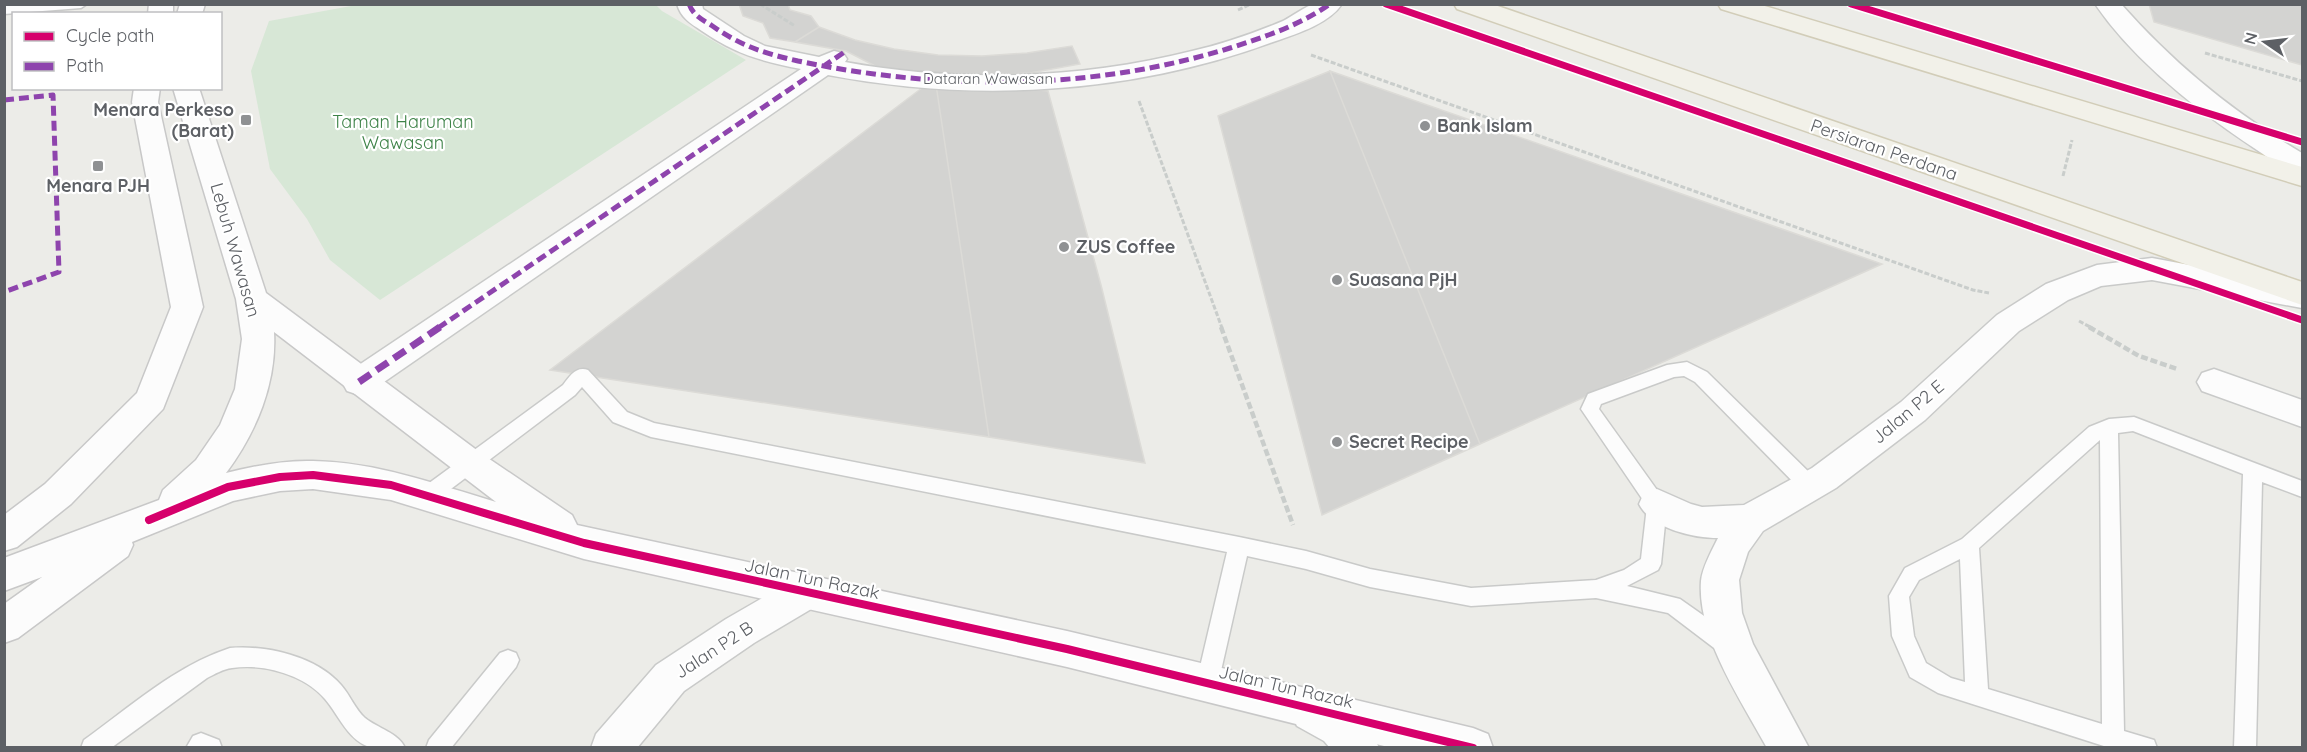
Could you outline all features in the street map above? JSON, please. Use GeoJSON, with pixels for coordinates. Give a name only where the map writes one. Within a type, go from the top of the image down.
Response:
{"type":"FeatureCollection","features":[{"type":"Feature","properties":{"kind":"main road","name":"Persiaran Perdana"},"geometry":{"type":"LineString","coordinates":[[1466,4],[2302,296]]}},
{"type":"Feature","properties":{"kind":"main road"},"geometry":{"type":"LineString","coordinates":[[1730,4],[2302,177]]}},
{"type":"Feature","properties":{"kind":"street","name":"Dataran Wawasan"},"geometry":{"type":"LineString","coordinates":[[689,4],[692,13],[750,49],[834,58],[901,78],[1025,82],[1129,74],[1222,52],[1308,20],[1330,4]]}},
{"type":"Feature","properties":{"kind":"street"},"geometry":{"type":"LineString","coordinates":[[2107,4],[2175,77],[2262,142],[2302,165]]}},
{"type":"Feature","properties":{"kind":"street"},"geometry":{"type":"LineString","coordinates":[[359,382],[834,58]]}},
{"type":"Feature","properties":{"kind":"street"},"geometry":{"type":"LineString","coordinates":[[4,537],[58,494],[151,400],[187,307],[145,102],[147,90]]}},
{"type":"Feature","properties":{"kind":"street","name":"Lebuh Wawasan"},"geometry":{"type":"LineString","coordinates":[[4,626],[186,494],[213,465],[235,433],[255,375],[258,347],[257,321],[252,300],[187,90]]}},
{"type":"Feature","properties":{"kind":"street","name":"Jalan P2 E"},"geometry":{"type":"LineString","coordinates":[[1789,747],[1735,650],[1723,613],[1720,580],[1732,546],[1750,520],[1810,486],[1913,411],[2008,323],[2057,292],[2097,276],[2152,269],[2302,296]]}},
{"type":"Feature","properties":{"kind":"street"},"geometry":{"type":"LineString","coordinates":[[252,300],[470,464],[584,543]]}},
{"type":"Feature","properties":{"kind":"street"},"geometry":{"type":"LineString","coordinates":[[2214,382],[2302,414]]}},
{"type":"Feature","properties":{"kind":"street","name":"Jalan Tun Razak"},"geometry":{"type":"LineString","coordinates":[[149,520],[228,487],[280,477],[313,475],[391,485],[584,543],[1067,650],[1473,747]]}},
{"type":"Feature","properties":{"kind":"street"},"geometry":{"type":"LineString","coordinates":[[1657,504],[1695,521],[1717,524],[1750,520]]}},
{"type":"Feature","properties":{"kind":"street"},"geometry":{"type":"LineString","coordinates":[[4,575],[149,520]]}},
{"type":"Feature","properties":{"kind":"street","name":"Jalan P2 B"},"geometry":{"type":"LineString","coordinates":[[611,747],[670,678],[741,631],[805,593]]}},
{"type":"Feature","properties":{"kind":"street"},"geometry":{"type":"LineString","coordinates":[[1291,703],[1338,727],[1359,747]]}},
{"type":"Feature","properties":{"kind":"lane"},"geometry":{"type":"LineString","coordinates":[[4,10],[81,4]]}},
{"type":"Feature","properties":{"kind":"lane"},"geometry":{"type":"LineString","coordinates":[[1596,589],[1631,576],[1651,564],[1657,504],[1590,409],[1594,399],[1673,370],[1687,369],[1701,377],[1810,486]]}},
{"type":"Feature","properties":{"kind":"lane"},"geometry":{"type":"LineString","coordinates":[[428,495],[569,390],[582,375],[620,417],[651,430],[1239,546],[1306,560],[1370,578],[1472,597],[1596,589],[1673,605],[1735,650]]}},
{"type":"Feature","properties":{"kind":"lane"},"geometry":{"type":"LineString","coordinates":[[2146,747],[1946,686],[1918,670],[1903,636],[1899,596],[1912,574],[1969,545],[2096,432],[2109,426],[2134,424],[2302,489]]}},
{"type":"Feature","properties":{"kind":"lane"},"geometry":{"type":"LineString","coordinates":[[2109,426],[2113,737]]}},
{"type":"Feature","properties":{"kind":"lane"},"geometry":{"type":"LineString","coordinates":[[2245,747],[2253,470]]}},
{"type":"Feature","properties":{"kind":"lane"},"geometry":{"type":"LineString","coordinates":[[1969,545],[1977,695]]}},
{"type":"Feature","properties":{"kind":"lane"},"geometry":{"type":"LineString","coordinates":[[1207,684],[1239,546]]}},
{"type":"Feature","properties":{"kind":"lane"},"geometry":{"type":"LineString","coordinates":[[92,747],[194,674],[228,658],[259,657],[288,664],[328,687],[353,721],[394,747]]}},
{"type":"Feature","properties":{"kind":"lane"},"geometry":{"type":"LineString","coordinates":[[437,747],[508,660]]}},
{"type":"Feature","properties":{"kind":"lane"},"geometry":{"type":"LineString","coordinates":[[197,747],[201,744],[211,747]]}},
{"type":"Feature","properties":{"kind":"path"},"geometry":{"type":"LineString","coordinates":[[1264,37],[1964,287],[1994,292]]}},
{"type":"Feature","properties":{"kind":"path"},"geometry":{"type":"LineString","coordinates":[[2200,52],[2302,81]]}},
{"type":"Feature","properties":{"kind":"path"},"geometry":{"type":"LineString","coordinates":[[1129,74],[1306,560]]}},
{"type":"Feature","properties":{"kind":"path"},"geometry":{"type":"LineString","coordinates":[[2054,209],[2078,111]]}},
{"type":"Feature","properties":{"kind":"path"},"geometry":{"type":"LineString","coordinates":[[2069,315],[2139,356],[2214,382]]}},
{"type":"Feature","properties":{"kind":"green space","name":"Taman Haruman Wawasan"},"geometry":{"type":"Polygon","coordinates":[[[362,4],[656,5],[662,11],[746,60],[380,300],[330,260],[307,219],[270,169],[251,71],[269,21],[362,4]]]}},
{"type":"Feature","properties":{"kind":"building"},"geometry":{"type":"Polygon","coordinates":[[[739,4],[788,4],[790,10],[811,16],[819,27],[795,42],[770,38],[763,23],[743,16],[739,4]]]}},
{"type":"Feature","properties":{"kind":"building"},"geometry":{"type":"Polygon","coordinates":[[[2149,4],[2302,4],[2302,65],[2154,22],[2149,4]]]}},
{"type":"Feature","properties":{"kind":"building"},"geometry":{"type":"Polygon","coordinates":[[[819,27],[855,40],[894,49],[938,55],[982,56],[1027,53],[1072,46],[1080,64],[1030,73],[978,76],[928,75],[879,68],[846,51],[795,42],[819,27]]]}},
{"type":"Feature","properties":{"kind":"building","name":"Suasana PjH"},"geometry":{"type":"Polygon","coordinates":[[[1330,71],[1480,444],[1322,515],[1218,116],[1330,71]]]}},
{"type":"Feature","properties":{"kind":"building"},"geometry":{"type":"Polygon","coordinates":[[[1330,71],[1882,264],[1480,444],[1330,71]]]}},
{"type":"Feature","properties":{"kind":"building"},"geometry":{"type":"Polygon","coordinates":[[[935,78],[1048,91],[1101,285],[1145,463],[989,437],[935,78]]]}},
{"type":"Feature","properties":{"kind":"building"},"geometry":{"type":"Polygon","coordinates":[[[935,78],[989,437],[550,370],[935,78]]]}},
{"type":"Feature","properties":{"kind":"marked path"},"geometry":{"type":"LineString","coordinates":[[689,4],[692,13],[720,32],[743,46],[776,57],[857,72],[913,79],[971,82],[1029,82],[1088,78],[1145,69],[1200,57],[1252,41],[1301,22],[1330,4]]}},
{"type":"Feature","properties":{"kind":"marked path"},"geometry":{"type":"LineString","coordinates":[[359,382],[846,51]]}},
{"type":"Feature","properties":{"kind":"marked path"},"geometry":{"type":"LineString","coordinates":[[4,100],[53,95],[59,272],[4,292]]}},
{"type":"Feature","properties":{"kind":"cycle path"},"geometry":{"type":"LineString","coordinates":[[1386,4],[2302,320]]}},
{"type":"Feature","properties":{"kind":"cycle path"},"geometry":{"type":"LineString","coordinates":[[1851,4],[2302,142]]}},
{"type":"Feature","properties":{"kind":"cycle path"},"geometry":{"type":"LineString","coordinates":[[149,520],[228,487],[280,477],[313,475],[391,485],[584,543],[1067,649],[1473,748]]}},
{"type":"Feature","properties":{"kind":"place","name":"Menara Perkeso (Barat)"},"geometry":{"type":"Point","coordinates":[246,120]}},
{"type":"Feature","properties":{"kind":"place","name":"Bank Islam"},"geometry":{"type":"Point","coordinates":[1425,126]}},
{"type":"Feature","properties":{"kind":"place","name":"Menara PJH"},"geometry":{"type":"Point","coordinates":[98,166]}},
{"type":"Feature","properties":{"kind":"place","name":"ZUS Coffee"},"geometry":{"type":"Point","coordinates":[1064,247]}},
{"type":"Feature","properties":{"kind":"place","name":"Suasana PjH"},"geometry":{"type":"Point","coordinates":[1337,280]}},
{"type":"Feature","properties":{"kind":"place","name":"Secret Recipe"},"geometry":{"type":"Point","coordinates":[1337,442]}}]}
